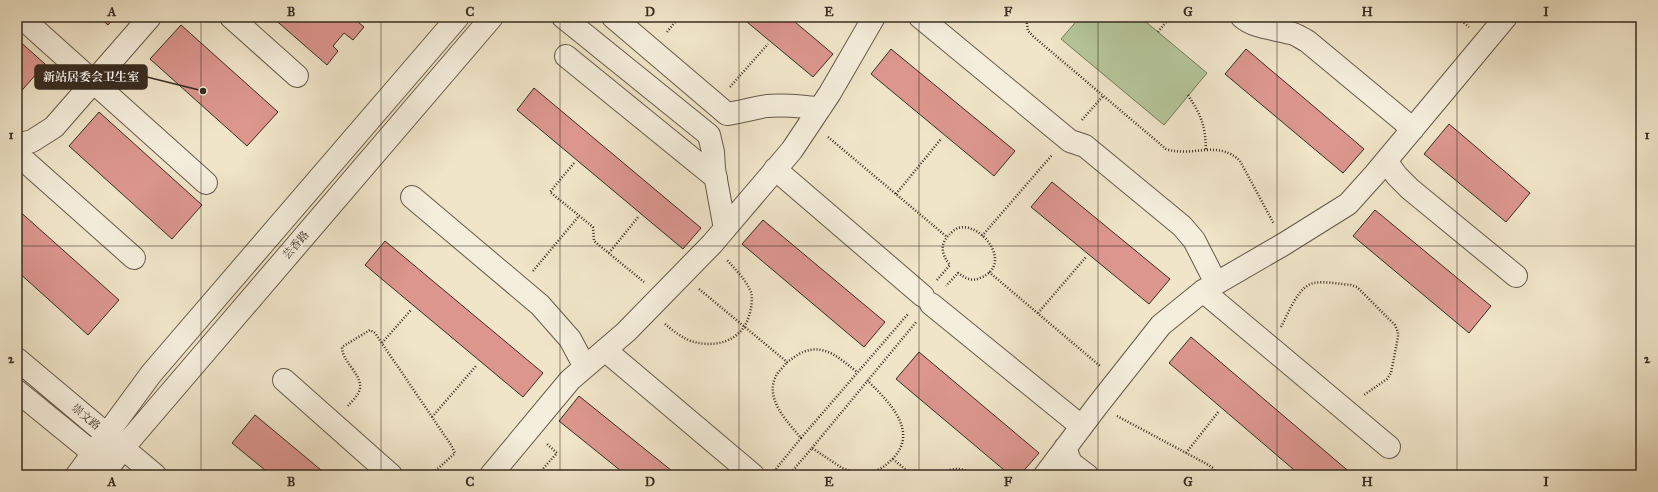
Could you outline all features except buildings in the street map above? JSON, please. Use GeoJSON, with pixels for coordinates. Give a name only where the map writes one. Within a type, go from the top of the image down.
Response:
{"type":"FeatureCollection","features":[{"type":"Feature","properties":{"kind":"street"},"geometry":{"type":"LineString","coordinates":[[21,17],[206,183]]}},
{"type":"Feature","properties":{"kind":"street"},"geometry":{"type":"LineString","coordinates":[[17,145],[32,141],[54,127],[150,17]]}},
{"type":"Feature","properties":{"kind":"street"},"geometry":{"type":"LineString","coordinates":[[231,17],[297,76]]}},
{"type":"Feature","properties":{"kind":"street","name":"芸香路"},"geometry":{"type":"LineString","coordinates":[[78,475],[106,468],[115,441],[151,374],[458,17]]}},
{"type":"Feature","properties":{"kind":"street","name":"芸香路"},"geometry":{"type":"LineString","coordinates":[[115,441],[492,17]]}},
{"type":"Feature","properties":{"kind":"street"},"geometry":{"type":"LineString","coordinates":[[563,17],[709,135],[713,152],[716,178],[718,236]]}},
{"type":"Feature","properties":{"kind":"street"},"geometry":{"type":"LineString","coordinates":[[614,17],[721,109],[744,112],[767,106],[791,106],[815,115]]}},
{"type":"Feature","properties":{"kind":"street"},"geometry":{"type":"LineString","coordinates":[[920,17],[1066,138],[1070,141],[1085,146],[1182,226],[1194,240],[1210,287],[1270,346],[1389,447]]}},
{"type":"Feature","properties":{"kind":"street"},"geometry":{"type":"LineString","coordinates":[[1242,17],[1248,23],[1291,33],[1307,40],[1413,128]]}},
{"type":"Feature","properties":{"kind":"street"},"geometry":{"type":"LineString","coordinates":[[1045,475],[1081,426],[1161,325],[1210,287],[1284,244],[1348,204],[1386,161],[1506,17]]}},
{"type":"Feature","properties":{"kind":"street"},"geometry":{"type":"LineString","coordinates":[[491,475],[570,380],[626,332],[682,275],[718,236],[792,150],[815,115],[872,18]]}},
{"type":"Feature","properties":{"kind":"street"},"geometry":{"type":"LineString","coordinates":[[566,56],[716,178]]}},
{"type":"Feature","properties":{"kind":"street"},"geometry":{"type":"LineString","coordinates":[[709,135],[721,109]]}},
{"type":"Feature","properties":{"kind":"street"},"geometry":{"type":"LineString","coordinates":[[17,154],[134,258]]}},
{"type":"Feature","properties":{"kind":"street"},"geometry":{"type":"LineString","coordinates":[[1386,161],[1397,176],[1410,189],[1516,276]]}},
{"type":"Feature","properties":{"kind":"street"},"geometry":{"type":"LineString","coordinates":[[775,169],[927,300],[1081,426]]}},
{"type":"Feature","properties":{"kind":"street"},"geometry":{"type":"LineString","coordinates":[[412,197],[540,305],[570,339],[585,367]]}},
{"type":"Feature","properties":{"kind":"street"},"geometry":{"type":"LineString","coordinates":[[605,350],[753,475]]}},
{"type":"Feature","properties":{"kind":"street","name":"崇文路"},"geometry":{"type":"LineString","coordinates":[[17,359],[155,475]]}},
{"type":"Feature","properties":{"kind":"street"},"geometry":{"type":"LineString","coordinates":[[284,380],[391,475]]}},
{"type":"Feature","properties":{"kind":"street"},"geometry":{"type":"LineString","coordinates":[[17,391],[106,468]]}},
{"type":"Feature","properties":{"kind":"street"},"geometry":{"type":"LineString","coordinates":[[1065,448],[1070,462],[1087,475]]}},
{"type":"Feature","properties":{"kind":"path"},"geometry":{"type":"LineString","coordinates":[[1026,17],[1028,31],[1034,37],[1166,149],[1174,151],[1227,151],[1234,154],[1240,161],[1284,244]]}},
{"type":"Feature","properties":{"kind":"path"},"geometry":{"type":"LineString","coordinates":[[1158,32],[1170,17]]}},
{"type":"Feature","properties":{"kind":"path"},"geometry":{"type":"LineString","coordinates":[[721,109],[768,44]]}},
{"type":"Feature","properties":{"kind":"path"},"geometry":{"type":"LineString","coordinates":[[1188,95],[1203,120],[1206,150]]}},
{"type":"Feature","properties":{"kind":"path"},"geometry":{"type":"LineString","coordinates":[[982,236],[1103,96]]}},
{"type":"Feature","properties":{"kind":"path"},"geometry":{"type":"LineString","coordinates":[[815,115],[896,194],[947,237]]}},
{"type":"Feature","properties":{"kind":"path"},"geometry":{"type":"LineString","coordinates":[[896,194],[941,139]]}},
{"type":"Feature","properties":{"kind":"path"},"geometry":{"type":"LineString","coordinates":[[574,163],[550,192],[593,227],[594,241],[609,253],[688,340],[705,344],[721,344],[733,337],[746,327],[750,310],[751,294],[718,236]]}},
{"type":"Feature","properties":{"kind":"path"},"geometry":{"type":"LineString","coordinates":[[520,287],[579,216]]}},
{"type":"Feature","properties":{"kind":"path"},"geometry":{"type":"LineString","coordinates":[[609,253],[638,216]]}},
{"type":"Feature","properties":{"kind":"path"},"geometry":{"type":"LineString","coordinates":[[1038,314],[1086,257]]}},
{"type":"Feature","properties":{"kind":"path"},"geometry":{"type":"LineString","coordinates":[[989,272],[1117,381]]}},
{"type":"Feature","properties":{"kind":"path"},"geometry":{"type":"LineString","coordinates":[[682,275],[787,362]]}},
{"type":"Feature","properties":{"kind":"path"},"geometry":{"type":"LineString","coordinates":[[1270,346],[1301,290],[1307,285],[1315,282],[1351,285],[1357,287],[1395,325],[1398,332],[1398,337],[1391,373],[1387,379],[1362,397],[1348,412]]}},
{"type":"Feature","properties":{"kind":"path"},"geometry":{"type":"LineString","coordinates":[[382,343],[411,310]]}},
{"type":"Feature","properties":{"kind":"path"},"geometry":{"type":"LineString","coordinates":[[333,424],[357,395],[360,387],[358,380],[342,353],[342,347],[370,330],[375,333],[382,343],[455,453],[432,475]]}},
{"type":"Feature","properties":{"kind":"path"},"geometry":{"type":"LineString","coordinates":[[775,470],[801,438],[786,420],[773,398],[773,385],[777,375],[787,362],[803,352],[819,350],[832,352],[857,372]]}},
{"type":"Feature","properties":{"kind":"path"},"geometry":{"type":"LineString","coordinates":[[432,417],[476,366]]}},
{"type":"Feature","properties":{"kind":"path"},"geometry":{"type":"LineString","coordinates":[[789,475],[867,380],[887,400],[902,426],[904,442],[893,459],[887,465],[878,470],[862,475],[842,468],[812,448]]}},
{"type":"Feature","properties":{"kind":"path"},"geometry":{"type":"LineString","coordinates":[[1097,406],[1206,463],[1213,468],[1217,475]]}},
{"type":"Feature","properties":{"kind":"path"},"geometry":{"type":"LineString","coordinates":[[1186,453],[1219,411]]}},
{"type":"Feature","properties":{"kind":"path"},"geometry":{"type":"LineString","coordinates":[[529,428],[557,453],[541,471],[545,475]]}},
{"type":"Feature","properties":{"kind":"path"},"geometry":{"type":"LineString","coordinates":[[893,459],[912,475]]}},
{"type":"Feature","properties":{"kind":"path"},"geometry":{"type":"LineString","coordinates":[[940,475],[955,468],[975,475]]}},
{"type":"Feature","properties":{"kind":"green space"},"geometry":{"type":"Polygon","coordinates":[[[1080,17],[1140,17],[1207,73],[1164,125],[1061,39],[1080,17]]]}},
{"type":"Feature","properties":{"kind":"place","name":"新站居委会卫生室"},"geometry":{"type":"Point","coordinates":[203,91]}}]}
